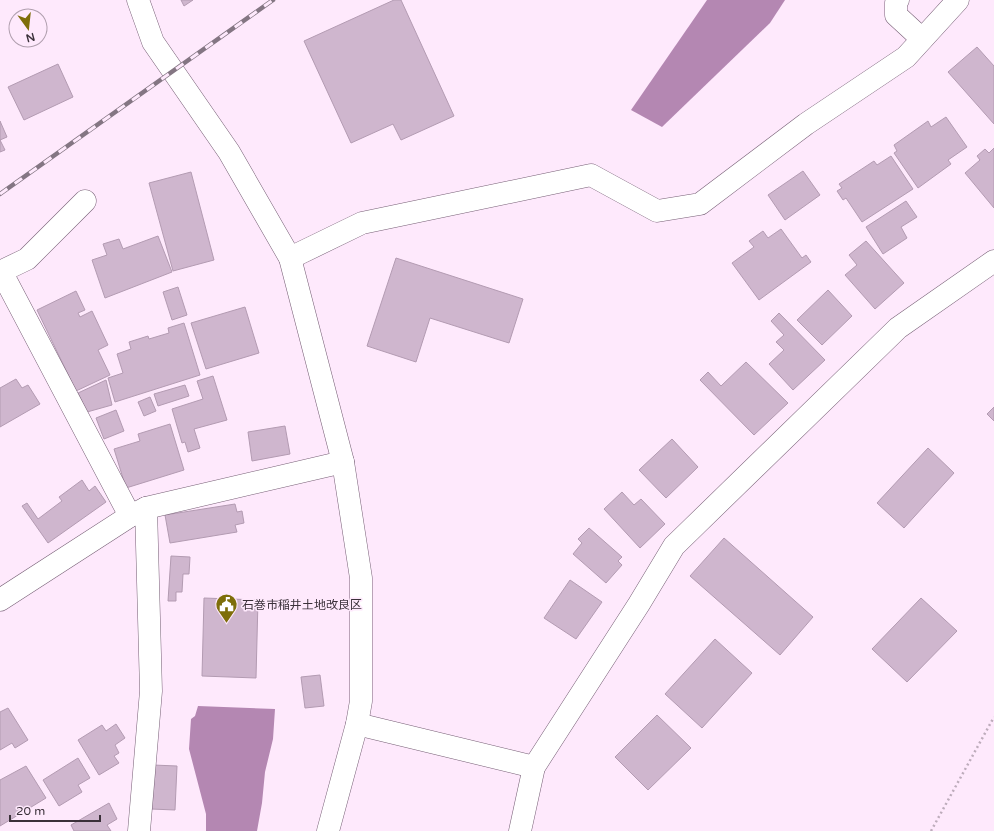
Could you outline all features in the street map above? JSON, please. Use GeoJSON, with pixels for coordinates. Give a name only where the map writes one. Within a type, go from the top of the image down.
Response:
{"type":"FeatureCollection","features":[{"type":"Feature","properties":{"kind":"street"},"geometry":{"type":"LineString","coordinates":[[138,0],[153,42],[229,152],[290,258],[343,462],[361,578],[362,694],[357,724],[328,831]]}},
{"type":"Feature","properties":{"kind":"street"},"geometry":{"type":"LineString","coordinates":[[898,0],[896,3],[896,15],[922,39]]}},
{"type":"Feature","properties":{"kind":"street"},"geometry":{"type":"LineString","coordinates":[[290,258],[362,223],[592,175],[657,211],[700,204],[806,124],[906,57],[958,0]]}},
{"type":"Feature","properties":{"kind":"street"},"geometry":{"type":"LineString","coordinates":[[85,200],[27,259],[1,272],[138,512],[151,690],[140,831]]}},
{"type":"Feature","properties":{"kind":"street"},"geometry":{"type":"LineString","coordinates":[[520,831],[534,767],[639,604],[674,546],[898,328],[994,261]]}},
{"type":"Feature","properties":{"kind":"street"},"geometry":{"type":"LineString","coordinates":[[0,600],[138,512],[343,462]]}},
{"type":"Feature","properties":{"kind":"street"},"geometry":{"type":"LineString","coordinates":[[357,724],[534,767]]}},
{"type":"Feature","properties":{"kind":"path"},"geometry":{"type":"LineString","coordinates":[[931,831],[994,717]]}},
{"type":"Feature","properties":{"kind":"shaded area"},"geometry":{"type":"Polygon","coordinates":[[[707,0],[785,0],[770,23],[662,127],[631,110],[707,0]]]}},
{"type":"Feature","properties":{"kind":"shaded area"},"geometry":{"type":"Polygon","coordinates":[[[198,706],[275,709],[273,739],[265,772],[257,831],[206,831],[206,814],[189,749],[191,719],[195,716],[198,706]]]}},
{"type":"Feature","properties":{"kind":"building"},"geometry":{"type":"Polygon","coordinates":[[[181,0],[193,0],[184,6],[181,0]]]}},
{"type":"Feature","properties":{"kind":"building"},"geometry":{"type":"Polygon","coordinates":[[[394,0],[401,0],[454,116],[401,140],[393,124],[351,143],[304,41],[394,0]]]}},
{"type":"Feature","properties":{"kind":"building"},"geometry":{"type":"Polygon","coordinates":[[[977,47],[994,66],[994,124],[948,72],[977,47]]]}},
{"type":"Feature","properties":{"kind":"building"},"geometry":{"type":"Polygon","coordinates":[[[58,64],[73,97],[24,120],[8,87],[58,64]]]}},
{"type":"Feature","properties":{"kind":"building"},"geometry":{"type":"Polygon","coordinates":[[[946,117],[967,147],[948,160],[951,164],[918,188],[894,153],[897,151],[894,145],[928,121],[931,127],[946,117]]]}},
{"type":"Feature","properties":{"kind":"building"},"geometry":{"type":"Polygon","coordinates":[[[0,121],[7,137],[0,140],[0,121]]]}},
{"type":"Feature","properties":{"kind":"building"},"geometry":{"type":"Polygon","coordinates":[[[0,140],[5,150],[0,152],[0,140]]]}},
{"type":"Feature","properties":{"kind":"building"},"geometry":{"type":"Polygon","coordinates":[[[994,148],[994,208],[965,173],[980,160],[977,156],[985,149],[989,153],[994,148]]]}},
{"type":"Feature","properties":{"kind":"building"},"geometry":{"type":"Polygon","coordinates":[[[891,156],[913,189],[862,222],[846,198],[843,200],[837,191],[842,188],[839,184],[874,161],[877,165],[891,156]]]}},
{"type":"Feature","properties":{"kind":"building"},"geometry":{"type":"Polygon","coordinates":[[[803,171],[820,195],[785,220],[768,195],[803,171]]]}},
{"type":"Feature","properties":{"kind":"building"},"geometry":{"type":"Polygon","coordinates":[[[191,172],[214,260],[173,271],[149,183],[191,172]]]}},
{"type":"Feature","properties":{"kind":"building"},"geometry":{"type":"Polygon","coordinates":[[[906,201],[917,217],[901,227],[907,238],[883,254],[866,227],[906,201]]]}},
{"type":"Feature","properties":{"kind":"building"},"geometry":{"type":"Polygon","coordinates":[[[781,229],[802,258],[806,255],[811,262],[759,300],[732,263],[754,247],[749,241],[763,231],[768,238],[781,229]]]}},
{"type":"Feature","properties":{"kind":"building"},"geometry":{"type":"Polygon","coordinates":[[[158,236],[172,272],[105,298],[92,260],[107,255],[103,244],[119,239],[123,249],[158,236]]]}},
{"type":"Feature","properties":{"kind":"building"},"geometry":{"type":"Polygon","coordinates":[[[866,241],[904,283],[875,309],[845,275],[857,265],[849,255],[866,241]]]}},
{"type":"Feature","properties":{"kind":"building"},"geometry":{"type":"Polygon","coordinates":[[[396,258],[523,299],[509,343],[430,318],[416,362],[367,346],[396,258]]]}},
{"type":"Feature","properties":{"kind":"building"},"geometry":{"type":"Polygon","coordinates":[[[178,287],[187,315],[172,320],[163,292],[178,287]]]}},
{"type":"Feature","properties":{"kind":"building"},"geometry":{"type":"Polygon","coordinates":[[[828,290],[852,316],[822,345],[797,320],[828,290]]]}},
{"type":"Feature","properties":{"kind":"building"},"geometry":{"type":"Polygon","coordinates":[[[76,291],[85,310],[78,313],[80,317],[92,311],[108,345],[98,350],[110,375],[76,391],[37,310],[76,291]]]}},
{"type":"Feature","properties":{"kind":"building"},"geometry":{"type":"Polygon","coordinates":[[[245,307],[259,353],[206,369],[191,323],[245,307]]]}},
{"type":"Feature","properties":{"kind":"building"},"geometry":{"type":"Polygon","coordinates":[[[779,313],[825,360],[793,390],[769,364],[784,350],[776,342],[784,335],[771,321],[779,313]]]}},
{"type":"Feature","properties":{"kind":"building"},"geometry":{"type":"Polygon","coordinates":[[[184,323],[200,375],[115,402],[108,378],[123,373],[117,354],[131,349],[129,342],[148,336],[149,339],[169,333],[168,328],[184,323]]]}},
{"type":"Feature","properties":{"kind":"building"},"geometry":{"type":"Polygon","coordinates":[[[746,362],[788,403],[754,435],[700,380],[708,372],[721,386],[746,362]]]}},
{"type":"Feature","properties":{"kind":"building"},"geometry":{"type":"Polygon","coordinates":[[[213,376],[227,420],[194,429],[200,448],[188,452],[185,442],[182,443],[172,409],[203,399],[197,381],[213,376]]]}},
{"type":"Feature","properties":{"kind":"building"},"geometry":{"type":"Polygon","coordinates":[[[16,379],[22,388],[28,385],[40,404],[0,427],[0,388],[16,379]]]}},
{"type":"Feature","properties":{"kind":"building"},"geometry":{"type":"Polygon","coordinates":[[[106,380],[112,405],[87,412],[78,393],[106,380]]]}},
{"type":"Feature","properties":{"kind":"building"},"geometry":{"type":"Polygon","coordinates":[[[185,385],[189,396],[158,406],[154,394],[185,385]]]}},
{"type":"Feature","properties":{"kind":"building"},"geometry":{"type":"Polygon","coordinates":[[[150,397],[156,411],[144,416],[138,402],[150,397]]]}},
{"type":"Feature","properties":{"kind":"building"},"geometry":{"type":"Polygon","coordinates":[[[994,407],[994,421],[987,414],[994,407]]]}},
{"type":"Feature","properties":{"kind":"building"},"geometry":{"type":"Polygon","coordinates":[[[116,410],[124,431],[104,439],[96,418],[116,410]]]}},
{"type":"Feature","properties":{"kind":"building"},"geometry":{"type":"Polygon","coordinates":[[[170,424],[184,470],[126,488],[114,449],[140,441],[138,434],[170,424]]]}},
{"type":"Feature","properties":{"kind":"building"},"geometry":{"type":"Polygon","coordinates":[[[285,426],[290,454],[252,461],[248,432],[285,426]]]}},
{"type":"Feature","properties":{"kind":"building"},"geometry":{"type":"Polygon","coordinates":[[[672,439],[698,467],[666,498],[639,470],[672,439]]]}},
{"type":"Feature","properties":{"kind":"building"},"geometry":{"type":"Polygon","coordinates":[[[928,448],[954,473],[904,528],[877,503],[928,448]]]}},
{"type":"Feature","properties":{"kind":"building"},"geometry":{"type":"Polygon","coordinates":[[[82,480],[89,491],[95,486],[106,502],[48,543],[22,506],[27,503],[38,519],[62,501],[59,497],[82,480]]]}},
{"type":"Feature","properties":{"kind":"building"},"geometry":{"type":"Polygon","coordinates":[[[622,492],[634,505],[641,499],[665,524],[640,548],[604,509],[622,492]]]}},
{"type":"Feature","properties":{"kind":"building"},"geometry":{"type":"Polygon","coordinates":[[[235,504],[237,512],[242,511],[244,523],[235,525],[237,532],[170,543],[165,515],[235,504]]]}},
{"type":"Feature","properties":{"kind":"building"},"geometry":{"type":"Polygon","coordinates":[[[589,528],[622,557],[618,561],[622,565],[606,583],[573,554],[582,543],[578,539],[589,528]]]}},
{"type":"Feature","properties":{"kind":"building"},"geometry":{"type":"Polygon","coordinates":[[[724,538],[813,617],[780,655],[690,576],[724,538]]]}},
{"type":"Feature","properties":{"kind":"building"},"geometry":{"type":"Polygon","coordinates":[[[171,556],[190,557],[189,574],[183,574],[182,592],[176,592],[176,601],[168,601],[171,556]]]}},
{"type":"Feature","properties":{"kind":"building"},"geometry":{"type":"Polygon","coordinates":[[[570,580],[602,602],[576,639],[544,618],[570,580]]]}},
{"type":"Feature","properties":{"kind":"building"},"geometry":{"type":"Polygon","coordinates":[[[204,598],[258,600],[256,678],[202,676],[204,598]]]}},
{"type":"Feature","properties":{"kind":"building"},"geometry":{"type":"Polygon","coordinates":[[[921,598],[957,631],[907,682],[872,649],[921,598]]]}},
{"type":"Feature","properties":{"kind":"building"},"geometry":{"type":"Polygon","coordinates":[[[715,639],[752,673],[702,728],[665,694],[715,639]]]}},
{"type":"Feature","properties":{"kind":"building"},"geometry":{"type":"Polygon","coordinates":[[[320,675],[324,706],[305,708],[301,677],[320,675]]]}},
{"type":"Feature","properties":{"kind":"building"},"geometry":{"type":"Polygon","coordinates":[[[8,708],[28,740],[15,748],[12,743],[0,750],[0,712],[8,708]]]}},
{"type":"Feature","properties":{"kind":"building"},"geometry":{"type":"Polygon","coordinates":[[[657,715],[691,748],[648,790],[615,757],[657,715]]]}},
{"type":"Feature","properties":{"kind":"building"},"geometry":{"type":"Polygon","coordinates":[[[116,724],[125,738],[115,745],[119,753],[114,756],[119,763],[99,775],[78,740],[102,725],[106,731],[116,724]]]}},
{"type":"Feature","properties":{"kind":"building"},"geometry":{"type":"Polygon","coordinates":[[[78,758],[90,778],[78,785],[82,792],[59,806],[43,780],[78,758]]]}},
{"type":"Feature","properties":{"kind":"building"},"geometry":{"type":"Polygon","coordinates":[[[153,765],[177,766],[175,810],[151,809],[153,765]]]}},
{"type":"Feature","properties":{"kind":"building"},"geometry":{"type":"Polygon","coordinates":[[[26,766],[46,798],[0,826],[0,780],[26,766]]]}},
{"type":"Feature","properties":{"kind":"building"},"geometry":{"type":"Polygon","coordinates":[[[109,803],[117,819],[107,825],[111,831],[74,831],[71,825],[109,803]]]}},
{"type":"Feature","properties":{"kind":"railway"},"geometry":{"type":"LineString","coordinates":[[0,194],[273,0]]}},
{"type":"Feature","properties":{"kind":"place","name":"石巻市稲井土地改良区"},"geometry":{"type":"Point","coordinates":[227,624]}}]}
